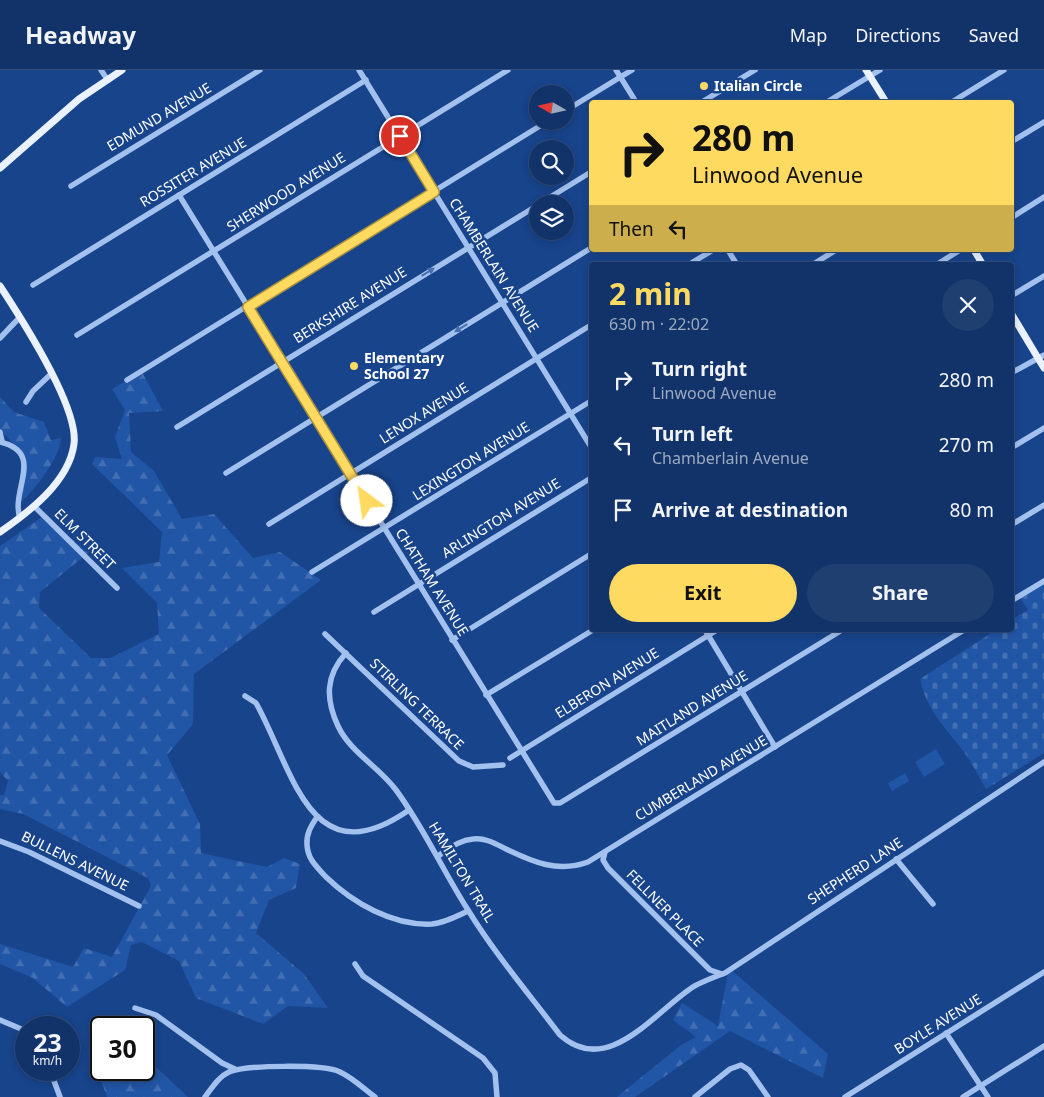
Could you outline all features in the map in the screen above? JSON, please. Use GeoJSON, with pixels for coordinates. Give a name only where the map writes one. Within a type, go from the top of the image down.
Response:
{"type":"FeatureCollection","features":[{"type":"Feature","properties":{"kind":"main road"},"geometry":{"type":"LineString","coordinates":[[0,168],[79,99],[122,70]]}},
{"type":"Feature","properties":{"kind":"main road"},"geometry":{"type":"LineString","coordinates":[[868,73],[885,100]]}},
{"type":"Feature","properties":{"kind":"main road"},"geometry":{"type":"LineString","coordinates":[[0,286],[20,317],[51,374],[73,425],[74,441],[62,471],[44,498],[35,508],[0,532]]}},
{"type":"Feature","properties":{"kind":"main road"},"geometry":{"type":"LineString","coordinates":[[1014,317],[1041,356],[1044,368]]}},
{"type":"Feature","properties":{"kind":"street"},"geometry":{"type":"LineString","coordinates":[[101,70],[107,79]]}},
{"type":"Feature","properties":{"kind":"street","name":"EDMUND AVENUE"},"geometry":{"type":"LineString","coordinates":[[71,186],[260,70]]}},
{"type":"Feature","properties":{"kind":"street","name":"CHAMBERLAIN AVENUE"},"geometry":{"type":"LineString","coordinates":[[359,70],[589,444]]}},
{"type":"Feature","properties":{"kind":"street","name":"SHERWOOD AVENUE"},"geometry":{"type":"LineString","coordinates":[[77,335],[508,70]]}},
{"type":"Feature","properties":{"kind":"street"},"geometry":{"type":"LineString","coordinates":[[616,70],[635,100]]}},
{"type":"Feature","properties":{"kind":"street"},"geometry":{"type":"LineString","coordinates":[[574,106],[632,70]]}},
{"type":"Feature","properties":{"kind":"street"},"geometry":{"type":"LineString","coordinates":[[705,100],[755,70]]}},
{"type":"Feature","properties":{"kind":"street"},"geometry":{"type":"LineString","coordinates":[[830,100],[868,73],[880,70]]}},
{"type":"Feature","properties":{"kind":"street"},"geometry":{"type":"LineString","coordinates":[[955,100],[1004,70]]}},
{"type":"Feature","properties":{"kind":"street","name":"ROSSITER AVENUE"},"geometry":{"type":"LineString","coordinates":[[33,285],[366,80]]}},
{"type":"Feature","properties":{"kind":"street"},"geometry":{"type":"LineString","coordinates":[[1014,140],[1044,122]]}},
{"type":"Feature","properties":{"kind":"street"},"geometry":{"type":"LineString","coordinates":[[127,380],[534,130]]}},
{"type":"Feature","properties":{"kind":"street","name":"BERKSHIRE AVENUE"},"geometry":{"type":"LineString","coordinates":[[553,195],[589,173]]}},
{"type":"Feature","properties":{"kind":"street","name":"CHATHAM AVENUE"},"geometry":{"type":"LineString","coordinates":[[179,195],[554,803]]}},
{"type":"Feature","properties":{"kind":"street"},"geometry":{"type":"LineString","coordinates":[[1014,216],[1044,197]]}},
{"type":"Feature","properties":{"kind":"street","name":"BERKSHIRE AVENUE"},"geometry":{"type":"LineString","coordinates":[[177,427],[529,210]]}},
{"type":"Feature","properties":{"kind":"street"},"geometry":{"type":"LineString","coordinates":[[226,473],[589,249]]}},
{"type":"Feature","properties":{"kind":"street"},"geometry":{"type":"LineString","coordinates":[[693,262],[710,252]]}},
{"type":"Feature","properties":{"kind":"street"},"geometry":{"type":"LineString","coordinates":[[817,262],[833,252]]}},
{"type":"Feature","properties":{"kind":"street"},"geometry":{"type":"LineString","coordinates":[[941,262],[957,252]]}},
{"type":"Feature","properties":{"kind":"street"},"geometry":{"type":"LineString","coordinates":[[1014,294],[1044,276]]}},
{"type":"Feature","properties":{"kind":"street"},"geometry":{"type":"LineString","coordinates":[[0,338],[20,317]]}},
{"type":"Feature","properties":{"kind":"street","name":"LENOX AVENUE"},"geometry":{"type":"LineString","coordinates":[[270,524],[589,326]]}},
{"type":"Feature","properties":{"kind":"street"},"geometry":{"type":"LineString","coordinates":[[1014,371],[1041,356]]}},
{"type":"Feature","properties":{"kind":"street"},"geometry":{"type":"LineString","coordinates":[[26,402],[33,391],[51,374]]}},
{"type":"Feature","properties":{"kind":"street","name":"LEXINGTON AVENUE"},"geometry":{"type":"LineString","coordinates":[[312,572],[589,402]]}},
{"type":"Feature","properties":{"kind":"street"},"geometry":{"type":"LineString","coordinates":[[1014,446],[1044,428]]}},
{"type":"Feature","properties":{"kind":"street"},"geometry":{"type":"LineString","coordinates":[[0,432],[1,442],[16,450],[25,462],[25,470],[16,505],[20,518]]}},
{"type":"Feature","properties":{"kind":"street","name":"ARLINGTON AVENUE"},"geometry":{"type":"LineString","coordinates":[[374,612],[589,479]]}},
{"type":"Feature","properties":{"kind":"street"},"geometry":{"type":"LineString","coordinates":[[1014,523],[1044,505]]}},
{"type":"Feature","properties":{"kind":"street","name":"ELM STREET"},"geometry":{"type":"LineString","coordinates":[[35,508],[117,588]]}},
{"type":"Feature","properties":{"kind":"street"},"geometry":{"type":"LineString","coordinates":[[452,640],[589,555]]}},
{"type":"Feature","properties":{"kind":"street"},"geometry":{"type":"LineString","coordinates":[[1014,599],[1044,581]]}},
{"type":"Feature","properties":{"kind":"street"},"geometry":{"type":"LineString","coordinates":[[486,695],[590,632]]}},
{"type":"Feature","properties":{"kind":"street","name":"MAITLAND AVENUE"},"geometry":{"type":"LineString","coordinates":[[554,803],[560,803],[839,632]]}},
{"type":"Feature","properties":{"kind":"street","name":"CUMBERLAND AVENUE"},"geometry":{"type":"LineString","coordinates":[[438,856],[459,842],[474,838],[498,844],[541,864],[557,867],[580,864],[605,852],[959,632]]}},
{"type":"Feature","properties":{"kind":"street"},"geometry":{"type":"LineString","coordinates":[[706,633],[775,747]]}},
{"type":"Feature","properties":{"kind":"street","name":"ELBERON AVENUE"},"geometry":{"type":"LineString","coordinates":[[510,758],[706,633]]}},
{"type":"Feature","properties":{"kind":"street","name":"STIRLING TERRACE"},"geometry":{"type":"LineString","coordinates":[[325,634],[460,761],[473,767],[503,765]]}},
{"type":"Feature","properties":{"kind":"street","name":"HAMILTON TRAIL"},"geometry":{"type":"LineString","coordinates":[[346,653],[335,664],[329,679],[336,720],[347,740],[390,782],[438,856],[468,911],[560,1036],[579,1048],[601,1051],[640,1028],[680,998]]}},
{"type":"Feature","properties":{"kind":"street"},"geometry":{"type":"LineString","coordinates":[[245,696],[256,703],[305,802],[317,817],[340,830],[360,832],[385,826],[409,810]]}},
{"type":"Feature","properties":{"kind":"street","name":"SHEPHERD LANE"},"geometry":{"type":"LineString","coordinates":[[680,998],[690,988],[722,974],[1044,762]]}},
{"type":"Feature","properties":{"kind":"street"},"geometry":{"type":"LineString","coordinates":[[317,817],[306,839],[310,859],[336,886],[355,901],[384,915],[426,924],[446,921],[468,911]]}},
{"type":"Feature","properties":{"kind":"street","name":"BULLENS AVENUE"},"geometry":{"type":"LineString","coordinates":[[0,841],[29,852],[139,906]]}},
{"type":"Feature","properties":{"kind":"street","name":"FELLNER PLACE"},"geometry":{"type":"LineString","coordinates":[[605,852],[603,860],[608,868],[710,970],[722,974]]}},
{"type":"Feature","properties":{"kind":"street"},"geometry":{"type":"LineString","coordinates":[[896,859],[933,904]]}},
{"type":"Feature","properties":{"kind":"street"},"geometry":{"type":"LineString","coordinates":[[355,964],[363,976],[483,1058],[495,1074],[497,1097]]}},
{"type":"Feature","properties":{"kind":"street","name":"BOYLE AVENUE"},"geometry":{"type":"LineString","coordinates":[[845,1097],[1044,972]]}},
{"type":"Feature","properties":{"kind":"street"},"geometry":{"type":"LineString","coordinates":[[135,1008],[156,1015],[222,1063],[238,1070]]}},
{"type":"Feature","properties":{"kind":"street"},"geometry":{"type":"LineString","coordinates":[[0,1020],[15,1026]]}},
{"type":"Feature","properties":{"kind":"street"},"geometry":{"type":"LineString","coordinates":[[946,1033],[988,1097]]}},
{"type":"Feature","properties":{"kind":"street"},"geometry":{"type":"LineString","coordinates":[[962,1097],[1044,1046]]}},
{"type":"Feature","properties":{"kind":"street"},"geometry":{"type":"LineString","coordinates":[[695,1097],[736,1066],[745,1067],[768,1097]]}},
{"type":"Feature","properties":{"kind":"street"},"geometry":{"type":"LineString","coordinates":[[205,1097],[222,1076],[238,1070],[326,1068],[342,1073],[375,1097]]}},
{"type":"Feature","properties":{"kind":"street"},"geometry":{"type":"LineString","coordinates":[[54,1081],[60,1097]]}},
{"type":"Feature","properties":{"kind":"green space"},"geometry":{"type":"Polygon","coordinates":[[[142,372],[163,411],[129,413],[131,452],[154,471],[182,519],[214,514],[253,558],[280,552],[321,580],[194,674],[193,724],[167,755],[200,824],[201,853],[267,867],[284,858],[300,864],[296,888],[269,900],[256,933],[304,974],[328,1008],[288,1006],[263,1024],[196,998],[179,961],[142,942],[131,945],[125,970],[67,1007],[33,978],[0,964],[0,944],[73,967],[84,948],[112,957],[151,886],[148,878],[23,814],[0,809],[0,795],[4,795],[8,781],[0,772],[0,546],[45,515],[88,553],[40,592],[39,608],[91,658],[110,658],[159,634],[157,603],[122,568],[159,562],[162,532],[92,464],[95,457],[122,459],[115,437],[125,410],[112,389],[142,372]]]}},
{"type":"Feature","properties":{"kind":"green space"},"geometry":{"type":"Polygon","coordinates":[[[0,397],[14,412],[44,422],[51,440],[61,438],[56,455],[45,474],[30,493],[17,505],[22,482],[22,464],[16,448],[0,430],[0,397]]]}},
{"type":"Feature","properties":{"kind":"green space"},"geometry":{"type":"Polygon","coordinates":[[[1044,581],[1044,753],[986,789],[967,756],[932,710],[920,679],[993,632],[1014,632],[1014,618],[1028,610],[1019,596],[1044,581]]]}},
{"type":"Feature","properties":{"kind":"green space"},"geometry":{"type":"Polygon","coordinates":[[[936,749],[945,764],[924,777],[915,762],[936,749]]]}},
{"type":"Feature","properties":{"kind":"green space"},"geometry":{"type":"Polygon","coordinates":[[[905,773],[909,781],[892,791],[888,783],[905,773]]]}},
{"type":"Feature","properties":{"kind":"green space"},"geometry":{"type":"Polygon","coordinates":[[[729,968],[828,1054],[823,1078],[730,1031],[635,1097],[617,1097],[681,1045],[696,1037],[673,1020],[682,1003],[718,1026],[729,968]]]}},
{"type":"Feature","properties":{"kind":"green space"},"geometry":{"type":"Polygon","coordinates":[[[155,1066],[188,1097],[107,1097],[101,1081],[155,1081],[155,1066]]]}},
{"type":"Feature","properties":{"kind":"place","name":"Italian Circle"},"geometry":{"type":"Point","coordinates":[704,86]}},
{"type":"Feature","properties":{"kind":"place","name":"Elementary School 27"},"geometry":{"type":"Point","coordinates":[354,366]}},
{"type":"Feature","properties":{"kind":"route"},"geometry":{"type":"LineString","coordinates":[[367,501],[248,307],[434,192],[400,136]]}}]}
